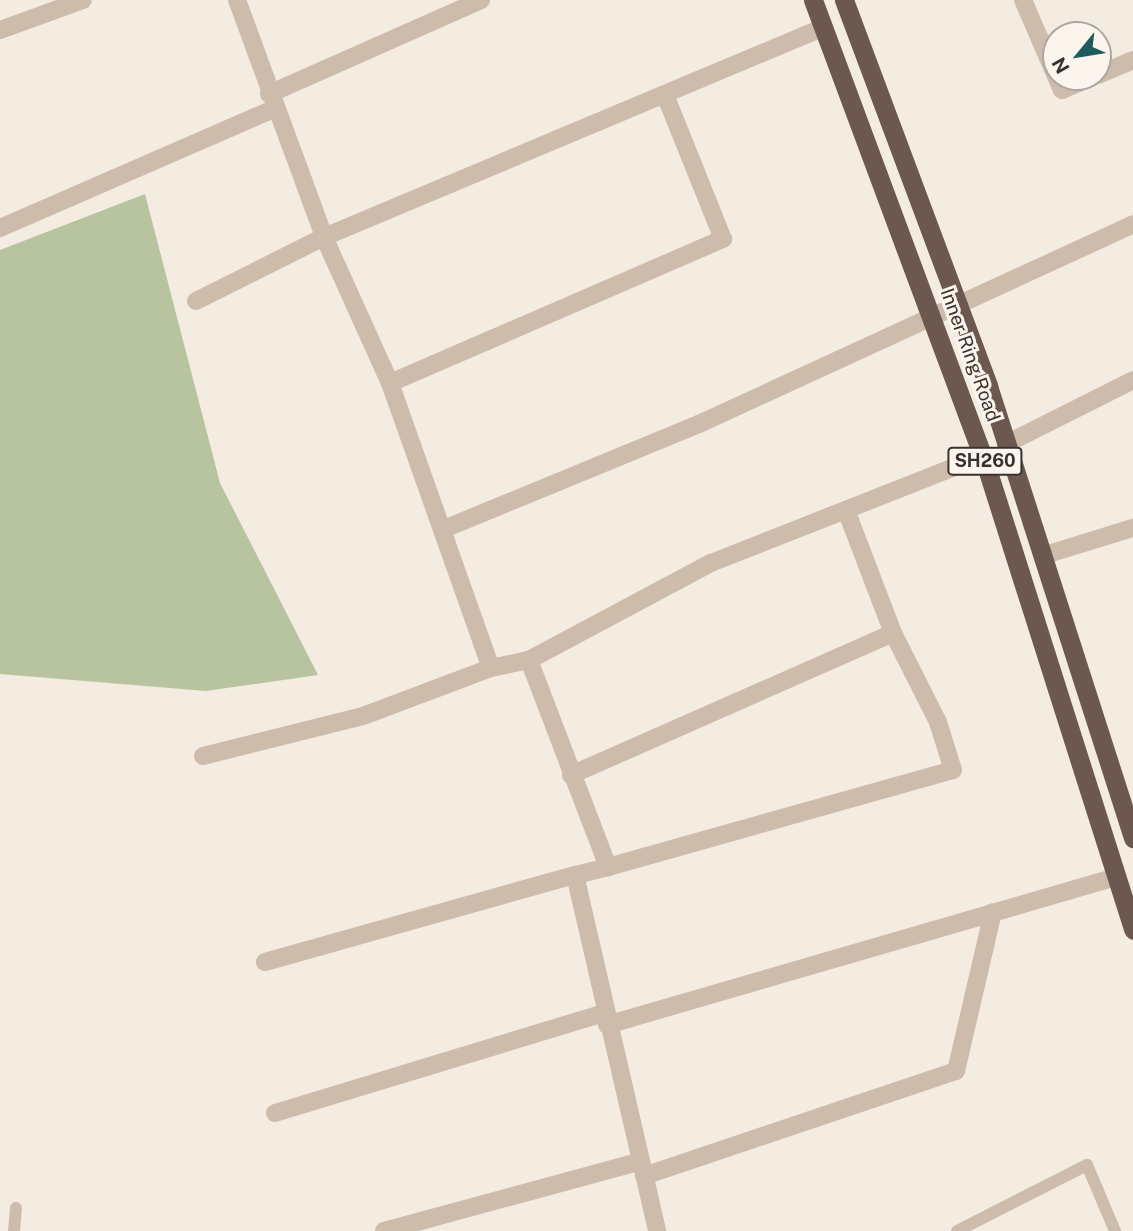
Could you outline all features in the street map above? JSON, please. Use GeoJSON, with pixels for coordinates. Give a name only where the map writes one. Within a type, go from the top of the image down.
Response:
{"type":"FeatureCollection","features":[{"type":"Feature","properties":{"kind":"highway","name":"Inner Ring Road"},"geometry":{"type":"LineString","coordinates":[[813,0],[984,456],[1113,878],[1133,930]]}},
{"type":"Feature","properties":{"kind":"highway","name":"Inner Ring Road"},"geometry":{"type":"LineString","coordinates":[[844,0],[957,302],[1045,555],[1133,838]]}},
{"type":"Feature","properties":{"kind":"street"},"geometry":{"type":"LineString","coordinates":[[0,30],[83,0]]}},
{"type":"Feature","properties":{"kind":"street"},"geometry":{"type":"LineString","coordinates":[[237,0],[271,101],[324,237],[390,383],[444,529],[450,564],[491,668]]}},
{"type":"Feature","properties":{"kind":"street"},"geometry":{"type":"LineString","coordinates":[[0,228],[481,0]]}},
{"type":"Feature","properties":{"kind":"street"},"geometry":{"type":"LineString","coordinates":[[1023,0],[1042,44]]}},
{"type":"Feature","properties":{"kind":"street"},"geometry":{"type":"LineString","coordinates":[[196,301],[324,237],[822,28]]}},
{"type":"Feature","properties":{"kind":"street"},"geometry":{"type":"LineString","coordinates":[[1112,69],[1133,60]]}},
{"type":"Feature","properties":{"kind":"street"},"geometry":{"type":"LineString","coordinates":[[390,383],[723,239],[665,96]]}},
{"type":"Feature","properties":{"kind":"street"},"geometry":{"type":"LineString","coordinates":[[444,529],[699,424],[931,312],[1133,224]]}},
{"type":"Feature","properties":{"kind":"street"},"geometry":{"type":"LineString","coordinates":[[1006,444],[1133,380]]}},
{"type":"Feature","properties":{"kind":"street"},"geometry":{"type":"LineString","coordinates":[[203,756],[363,716],[491,668],[529,660],[711,563],[984,456]]}},
{"type":"Feature","properties":{"kind":"street"},"geometry":{"type":"LineString","coordinates":[[265,962],[953,770],[938,722],[893,633],[846,510]]}},
{"type":"Feature","properties":{"kind":"street"},"geometry":{"type":"LineString","coordinates":[[1045,555],[1133,528]]}},
{"type":"Feature","properties":{"kind":"street"},"geometry":{"type":"LineString","coordinates":[[571,775],[893,633]]}},
{"type":"Feature","properties":{"kind":"street"},"geometry":{"type":"LineString","coordinates":[[529,660],[608,867]]}},
{"type":"Feature","properties":{"kind":"street"},"geometry":{"type":"LineString","coordinates":[[575,875],[606,1019],[657,1231]]}},
{"type":"Feature","properties":{"kind":"street"},"geometry":{"type":"LineString","coordinates":[[275,1113],[1113,878]]}},
{"type":"Feature","properties":{"kind":"street"},"geometry":{"type":"LineString","coordinates":[[384,1231],[643,1169],[956,1071],[993,912]]}},
{"type":"Feature","properties":{"kind":"lane"},"geometry":{"type":"LineString","coordinates":[[957,1231],[1087,1165],[1115,1231]]}},
{"type":"Feature","properties":{"kind":"lane"},"geometry":{"type":"LineString","coordinates":[[14,1231],[16,1208]]}},
{"type":"Feature","properties":{"kind":"green space"},"geometry":{"type":"Polygon","coordinates":[[[145,194],[220,483],[318,675],[206,691],[0,674],[0,250],[145,194]]]}}]}
